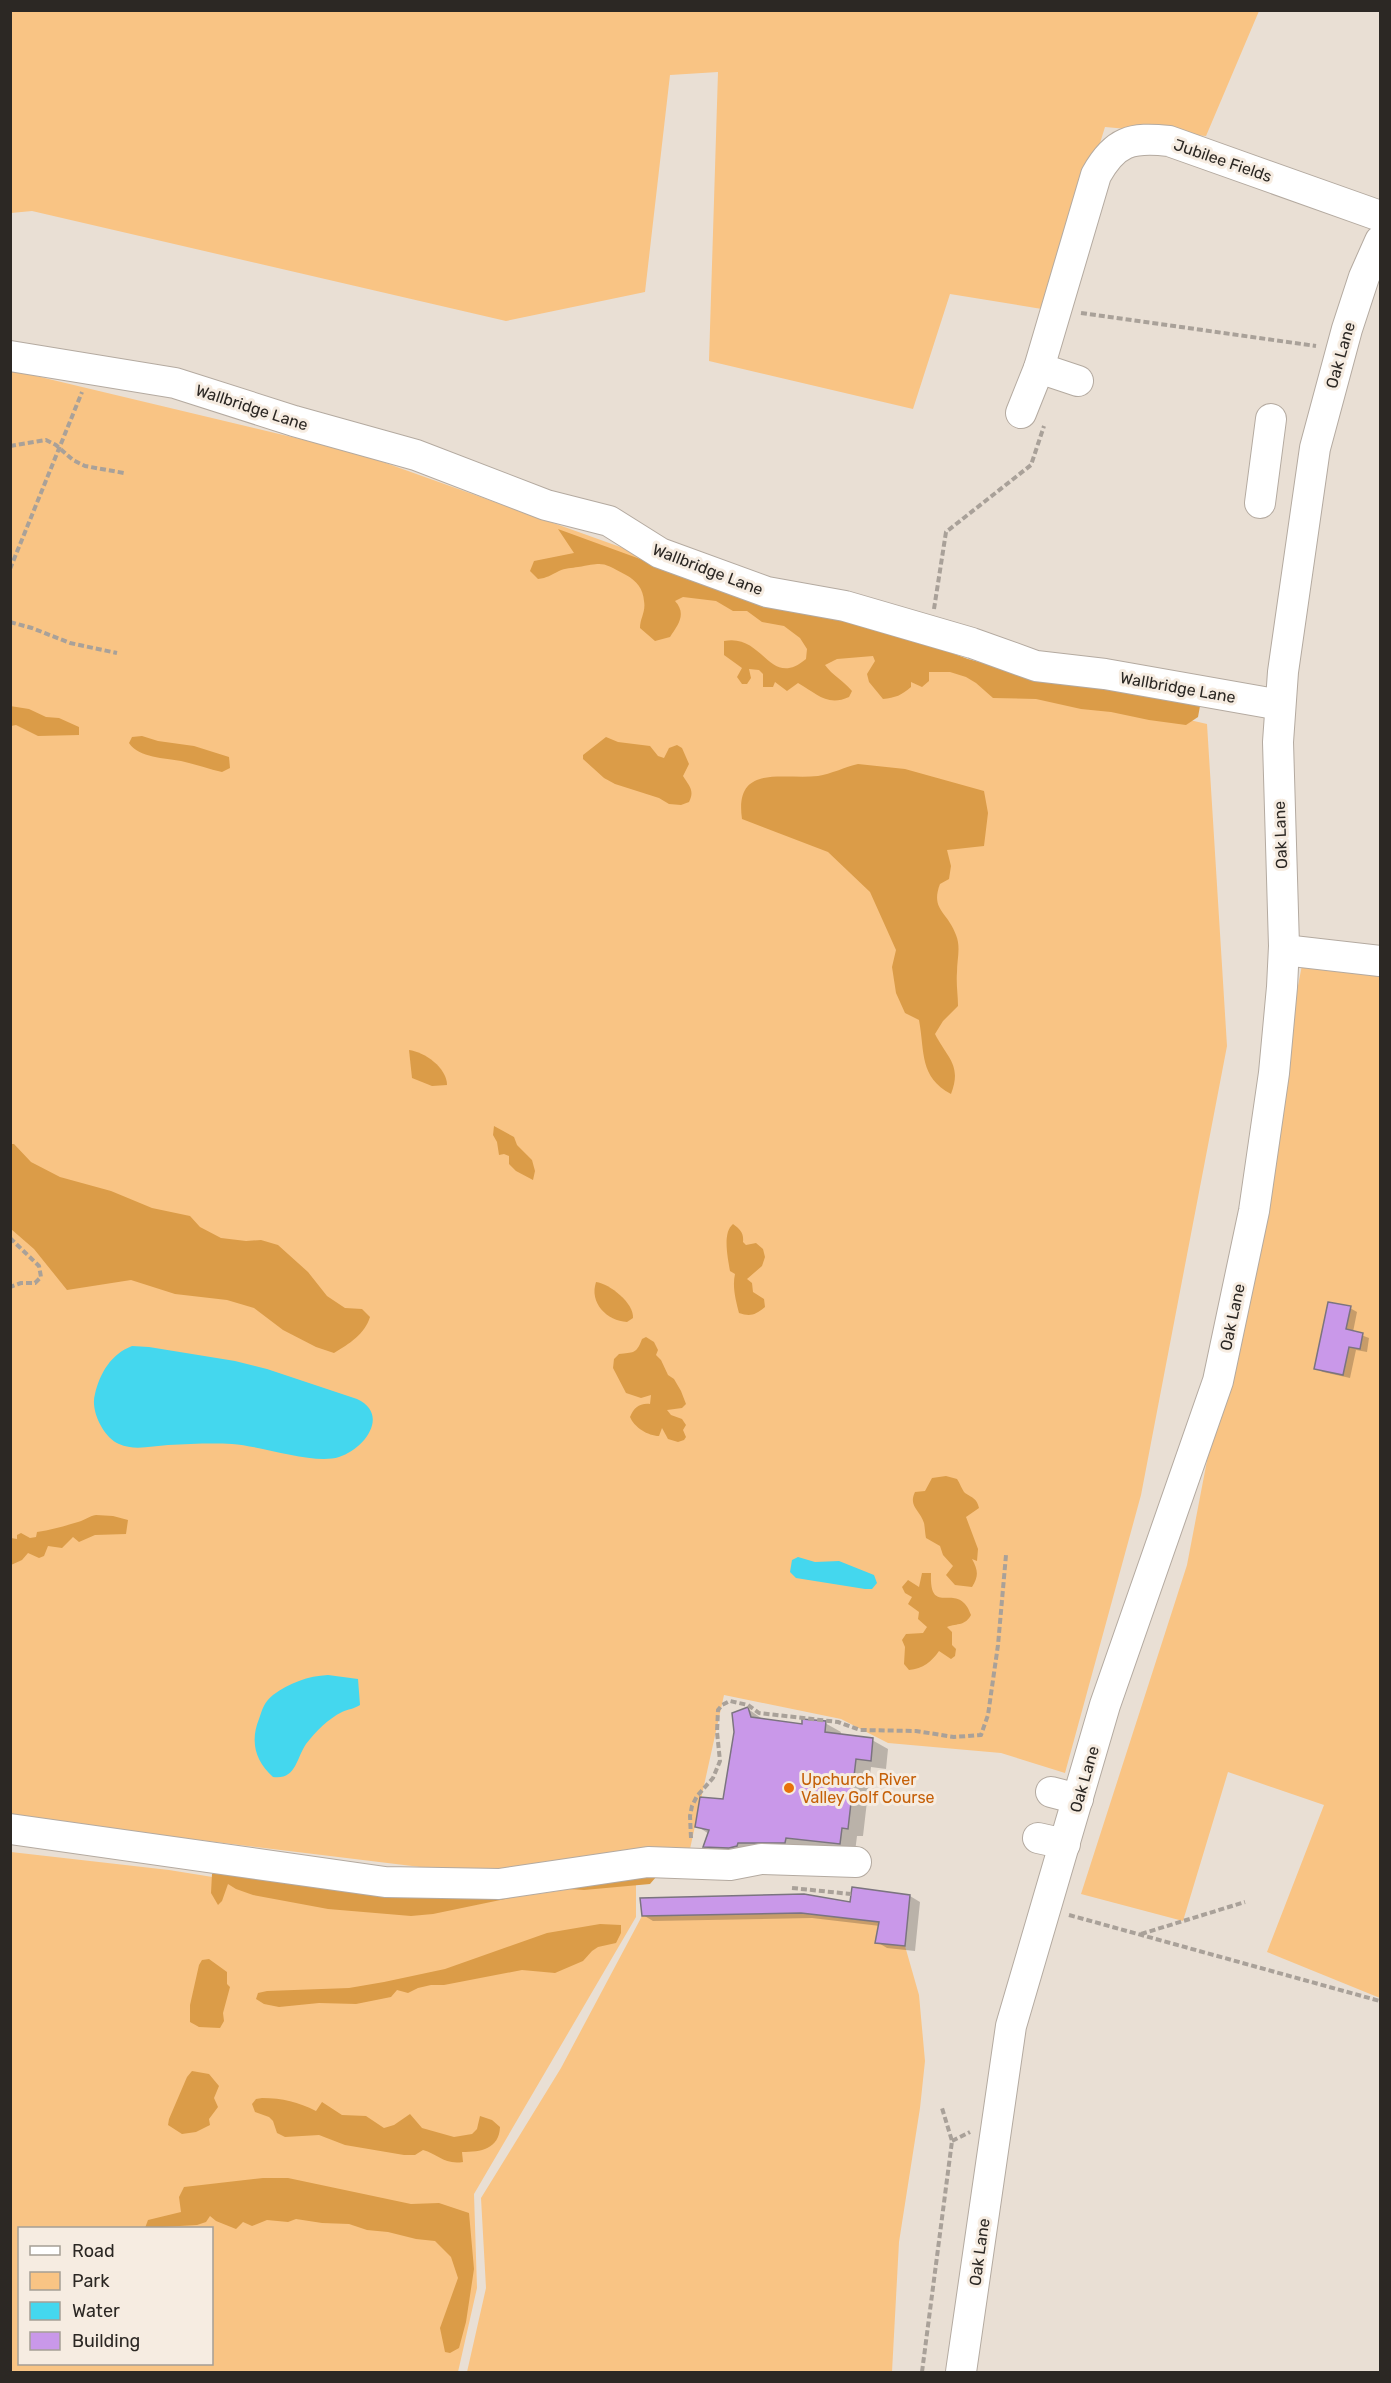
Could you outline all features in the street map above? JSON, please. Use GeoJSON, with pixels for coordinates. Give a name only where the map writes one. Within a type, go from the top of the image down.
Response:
{"type":"FeatureCollection","features":[{"type":"Feature","properties":{"kind":"street","name":"Jubilee Fields"},"geometry":{"type":"LineString","coordinates":[[1033,417],[1039,368],[1096,175],[1113,150],[1144,138],[1169,141],[1380,216]]}},
{"type":"Feature","properties":{"kind":"street","name":"Oak Lane"},"geometry":{"type":"LineString","coordinates":[[961,2373],[1011,2026],[1046,1909],[1051,1841],[1065,1795],[1105,1705],[1218,1381],[1254,1211],[1275,1062],[1284,950],[1278,756],[1280,705],[1312,464],[1341,350],[1364,277],[1380,241]]}},
{"type":"Feature","properties":{"kind":"street","name":"Wallbridge Lane"},"geometry":{"type":"LineString","coordinates":[[10,356],[175,383],[294,421],[416,455],[546,505],[609,520],[660,553],[768,592],[845,606],[931,631],[1036,666],[1105,674],[1280,705]]}},
{"type":"Feature","properties":{"kind":"street"},"geometry":{"type":"LineString","coordinates":[[1039,368],[1078,381]]}},
{"type":"Feature","properties":{"kind":"street"},"geometry":{"type":"LineString","coordinates":[[1260,503],[1271,419]]}},
{"type":"Feature","properties":{"kind":"street"},"geometry":{"type":"LineString","coordinates":[[1265,460],[1312,464]]}},
{"type":"Feature","properties":{"kind":"street"},"geometry":{"type":"LineString","coordinates":[[1284,950],[1380,961]]}},
{"type":"Feature","properties":{"kind":"street"},"geometry":{"type":"LineString","coordinates":[[10,1829],[385,1882],[499,1884],[648,1862],[706,1865],[730,1865],[761,1859],[856,1862]]}},
{"type":"Feature","properties":{"kind":"path"},"geometry":{"type":"LineString","coordinates":[[1078,312],[1341,350]]}},
{"type":"Feature","properties":{"kind":"path"},"geometry":{"type":"LineString","coordinates":[[10,569],[91,369]]}},
{"type":"Feature","properties":{"kind":"path"},"geometry":{"type":"LineString","coordinates":[[931,631],[946,532],[1031,465],[1033,417]]}},
{"type":"Feature","properties":{"kind":"path"},"geometry":{"type":"LineString","coordinates":[[10,446],[46,440],[85,466],[124,473]]}},
{"type":"Feature","properties":{"kind":"path"},"geometry":{"type":"LineString","coordinates":[[10,622],[70,643],[117,653]]}},
{"type":"Feature","properties":{"kind":"path"},"geometry":{"type":"LineString","coordinates":[[10,1238],[39,1266],[41,1276],[35,1283],[21,1283],[10,1287]]}},
{"type":"Feature","properties":{"kind":"path"},"geometry":{"type":"LineString","coordinates":[[706,1865],[695,1851],[692,1842],[690,1816],[697,1796],[713,1778],[720,1761],[717,1732],[718,1710],[730,1701],[748,1705],[759,1713],[838,1722],[860,1730],[916,1731],[954,1737],[981,1736],[988,1715],[998,1645],[1006,1555]]}},
{"type":"Feature","properties":{"kind":"path"},"geometry":{"type":"LineString","coordinates":[[1140,1934],[1245,1902]]}},
{"type":"Feature","properties":{"kind":"path"},"geometry":{"type":"LineString","coordinates":[[1046,1909],[1380,2001]]}},
{"type":"Feature","properties":{"kind":"path"},"geometry":{"type":"LineString","coordinates":[[922,2373],[952,2141],[942,2108]]}},
{"type":"Feature","properties":{"kind":"green space"},"geometry":{"type":"Polygon","coordinates":[[[10,11],[1259,11],[1206,136],[1105,127],[1048,310],[950,294],[913,409],[709,361],[718,72],[670,75],[645,292],[506,321],[32,211],[11,213],[10,11]]]}},
{"type":"Feature","properties":{"kind":"green space"},"geometry":{"type":"Polygon","coordinates":[[[11,370],[355,452],[950,665],[1207,724],[1227,1046],[1141,1495],[1065,1773],[1001,1753],[888,1743],[841,1719],[724,1695],[684,1876],[445,1870],[11,1817],[11,370]]]}},
{"type":"Feature","properties":{"kind":"green space"},"geometry":{"type":"Polygon","coordinates":[[[1302,965],[1380,968],[1380,1998],[1267,1952],[1324,1805],[1228,1772],[1183,1921],[1081,1894],[1187,1565],[1302,965]],[[1328,1302],[1315,1369],[1349,1347],[1363,1333],[1346,1329],[1350,1306],[1328,1302]]]}},
{"type":"Feature","properties":{"kind":"green space"},"geometry":{"type":"Polygon","coordinates":[[[11,1852],[169,1870],[355,1900],[538,1894],[636,1879],[636,1917],[474,2194],[477,2288],[458,2372],[11,2372],[11,1852]]]}},
{"type":"Feature","properties":{"kind":"green space"},"geometry":{"type":"Polygon","coordinates":[[[801,1913],[879,1922],[876,1943],[905,1946],[919,1995],[925,2061],[899,2242],[892,2372],[467,2372],[486,2288],[481,2198],[561,2068],[642,1916],[801,1913]]]}},
{"type":"Feature","properties":{"kind":"shaded area"},"geometry":{"type":"Polygon","coordinates":[[[558,529],[662,567],[922,642],[968,659],[1027,675],[1200,706],[1198,717],[1186,725],[1081,709],[1036,699],[993,698],[976,683],[950,672],[929,672],[929,681],[922,687],[911,682],[911,687],[901,694],[883,699],[869,682],[867,674],[875,661],[873,656],[837,659],[825,665],[852,691],[849,697],[841,700],[822,698],[798,683],[787,691],[775,682],[773,687],[763,687],[763,674],[759,670],[749,669],[751,678],[747,684],[742,684],[737,677],[742,668],[724,655],[724,641],[737,641],[748,645],[774,665],[783,668],[793,667],[806,659],[807,649],[800,638],[784,626],[762,622],[747,611],[733,611],[716,601],[683,597],[675,601],[681,615],[676,628],[670,637],[655,641],[640,628],[644,608],[642,593],[639,586],[626,575],[607,565],[599,564],[564,569],[538,579],[530,571],[534,561],[574,553],[558,529]]]}},
{"type":"Feature","properties":{"kind":"shaded area"},"geometry":{"type":"Polygon","coordinates":[[[10,706],[29,709],[46,717],[59,718],[79,727],[79,735],[38,736],[16,725],[11,726],[10,706]]]}},
{"type":"Feature","properties":{"kind":"shaded area"},"geometry":{"type":"Polygon","coordinates":[[[142,736],[158,741],[194,746],[229,757],[230,768],[222,772],[139,752],[129,743],[132,737],[142,736]]]}},
{"type":"Feature","properties":{"kind":"shaded area"},"geometry":{"type":"Polygon","coordinates":[[[606,737],[618,742],[650,746],[658,756],[664,758],[669,748],[677,745],[682,748],[689,764],[683,776],[691,791],[689,802],[681,805],[669,804],[659,798],[615,784],[604,778],[583,759],[583,755],[606,737]]]}},
{"type":"Feature","properties":{"kind":"shaded area"},"geometry":{"type":"Polygon","coordinates":[[[858,764],[905,769],[984,791],[988,813],[984,846],[947,850],[951,866],[949,879],[940,884],[937,893],[941,911],[953,927],[958,944],[958,1006],[943,1021],[935,1034],[949,1056],[954,1069],[955,1076],[951,1094],[933,1080],[928,1072],[919,1020],[905,1013],[896,993],[892,967],[896,950],[870,892],[828,852],[742,819],[741,801],[745,789],[753,782],[764,778],[818,776],[858,764]]]}},
{"type":"Feature","properties":{"kind":"shaded area"},"geometry":{"type":"Polygon","coordinates":[[[409,1050],[422,1054],[434,1062],[443,1073],[447,1085],[432,1086],[412,1078],[409,1050]]]}},
{"type":"Feature","properties":{"kind":"shaded area"},"geometry":{"type":"Polygon","coordinates":[[[494,1126],[514,1137],[517,1145],[532,1160],[535,1171],[533,1180],[516,1171],[509,1164],[509,1156],[499,1155],[497,1142],[493,1135],[494,1126]]]}},
{"type":"Feature","properties":{"kind":"shaded area"},"geometry":{"type":"Polygon","coordinates":[[[10,1144],[14,1144],[31,1162],[60,1177],[111,1191],[152,1208],[190,1216],[200,1227],[221,1238],[261,1240],[278,1245],[308,1272],[327,1296],[345,1308],[362,1309],[370,1317],[368,1323],[356,1338],[334,1353],[316,1347],[283,1330],[254,1308],[227,1300],[175,1294],[131,1280],[67,1290],[34,1249],[11,1229],[10,1144]]]}},
{"type":"Feature","properties":{"kind":"shaded area"},"geometry":{"type":"Polygon","coordinates":[[[733,1224],[741,1232],[743,1242],[746,1245],[756,1243],[763,1249],[765,1257],[762,1266],[747,1279],[752,1283],[753,1292],[764,1299],[765,1307],[753,1314],[739,1313],[734,1284],[735,1274],[730,1271],[727,1246],[728,1233],[733,1224]]]}},
{"type":"Feature","properties":{"kind":"shaded area"},"geometry":{"type":"Polygon","coordinates":[[[596,1282],[608,1286],[620,1295],[630,1306],[633,1318],[627,1322],[620,1321],[601,1310],[595,1297],[596,1282]]]}},
{"type":"Feature","properties":{"kind":"shaded area"},"geometry":{"type":"Polygon","coordinates":[[[646,1337],[654,1342],[658,1350],[656,1355],[668,1375],[674,1379],[686,1404],[682,1408],[667,1410],[671,1415],[682,1419],[686,1425],[683,1430],[686,1437],[684,1440],[678,1442],[668,1439],[662,1428],[659,1436],[646,1433],[630,1417],[637,1407],[650,1404],[651,1395],[641,1398],[626,1393],[613,1368],[614,1359],[619,1354],[636,1350],[642,1339],[646,1337]]]}},
{"type":"Feature","properties":{"kind":"shaded area"},"geometry":{"type":"Polygon","coordinates":[[[946,1476],[957,1479],[964,1492],[976,1501],[979,1508],[966,1517],[978,1549],[977,1561],[972,1559],[977,1573],[972,1587],[955,1585],[946,1575],[953,1566],[943,1555],[940,1546],[926,1538],[924,1523],[913,1501],[915,1492],[925,1491],[932,1478],[946,1476]]]}},
{"type":"Feature","properties":{"kind":"shaded area"},"geometry":{"type":"Polygon","coordinates":[[[96,1515],[128,1520],[126,1534],[95,1535],[79,1542],[73,1537],[62,1548],[48,1546],[44,1556],[39,1558],[28,1553],[22,1560],[11,1565],[11,1538],[17,1539],[17,1535],[21,1533],[30,1538],[36,1537],[37,1532],[68,1525],[96,1515]]]}},
{"type":"Feature","properties":{"kind":"shaded area"},"geometry":{"type":"Polygon","coordinates":[[[922,1573],[931,1573],[935,1594],[939,1597],[959,1599],[971,1615],[964,1623],[947,1627],[952,1632],[952,1645],[956,1649],[955,1656],[951,1659],[939,1651],[927,1664],[909,1670],[904,1664],[905,1647],[902,1640],[906,1634],[923,1633],[927,1627],[918,1619],[919,1612],[908,1604],[912,1597],[905,1593],[902,1587],[908,1580],[919,1587],[922,1573]]]}},
{"type":"Feature","properties":{"kind":"shaded area"},"geometry":{"type":"Polygon","coordinates":[[[223,1868],[656,1877],[650,1884],[529,1894],[433,1914],[411,1916],[328,1909],[253,1895],[228,1884],[222,1901],[218,1905],[211,1893],[212,1874],[223,1868]]]}},
{"type":"Feature","properties":{"kind":"shaded area"},"geometry":{"type":"Polygon","coordinates":[[[600,1924],[621,1925],[621,1933],[616,1943],[598,1947],[583,1961],[555,1973],[522,1970],[444,1985],[431,1985],[408,1993],[397,1990],[391,1997],[356,2004],[319,2003],[279,2007],[264,2004],[256,1999],[258,1993],[267,1991],[349,1988],[445,1969],[547,1933],[600,1924]]]}},
{"type":"Feature","properties":{"kind":"shaded area"},"geometry":{"type":"Polygon","coordinates":[[[209,1959],[227,1972],[227,1984],[230,1987],[223,2013],[224,2021],[220,2028],[199,2027],[190,2022],[190,2005],[199,1965],[202,1960],[209,1959]]]}},
{"type":"Feature","properties":{"kind":"shaded area"},"geometry":{"type":"Polygon","coordinates":[[[192,2071],[209,2074],[219,2086],[214,2098],[218,2107],[209,2119],[210,2125],[196,2132],[182,2134],[168,2125],[187,2077],[192,2071]]]}},
{"type":"Feature","properties":{"kind":"shaded area"},"geometry":{"type":"Polygon","coordinates":[[[256,2099],[290,2101],[316,2111],[322,2102],[342,2115],[366,2116],[384,2128],[394,2125],[410,2114],[422,2128],[454,2137],[472,2134],[477,2129],[480,2116],[492,2120],[500,2127],[493,2145],[482,2150],[462,2152],[463,2162],[456,2163],[446,2161],[423,2150],[415,2155],[404,2155],[345,2145],[319,2135],[285,2137],[277,2133],[269,2117],[255,2112],[252,2104],[256,2099]]]}},
{"type":"Feature","properties":{"kind":"shaded area"},"geometry":{"type":"Polygon","coordinates":[[[263,2178],[288,2178],[411,2204],[439,2203],[469,2213],[474,2269],[466,2322],[459,2348],[450,2353],[445,2352],[440,2328],[458,2278],[451,2257],[435,2241],[367,2230],[349,2224],[296,2219],[288,2222],[267,2220],[252,2226],[243,2222],[236,2229],[210,2216],[206,2222],[197,2225],[145,2227],[148,2220],[181,2212],[179,2197],[184,2187],[263,2178]]]}},
{"type":"Feature","properties":{"kind":"water"},"geometry":{"type":"Polygon","coordinates":[[[132,1346],[235,1361],[267,1369],[357,1399],[367,1405],[372,1413],[373,1422],[370,1431],[365,1439],[349,1453],[328,1459],[302,1457],[232,1444],[184,1444],[137,1448],[119,1444],[108,1435],[99,1422],[94,1400],[107,1365],[118,1354],[132,1346]]]}},
{"type":"Feature","properties":{"kind":"water"},"geometry":{"type":"Polygon","coordinates":[[[798,1557],[815,1562],[839,1561],[874,1575],[877,1583],[872,1589],[865,1589],[796,1578],[790,1572],[792,1560],[798,1557]]]}},
{"type":"Feature","properties":{"kind":"water"},"geometry":{"type":"Polygon","coordinates":[[[328,1675],[358,1679],[360,1705],[342,1712],[327,1722],[306,1744],[291,1772],[281,1777],[273,1777],[258,1757],[255,1743],[256,1727],[267,1700],[292,1684],[328,1675]]]}},
{"type":"Feature","properties":{"kind":"building"},"geometry":{"type":"Polygon","coordinates":[[[1328,1302],[1351,1306],[1346,1329],[1363,1333],[1360,1349],[1349,1347],[1343,1375],[1314,1369],[1328,1302]]]}},
{"type":"Feature","properties":{"kind":"building","name":"Upchurch River Valley Golf Course"},"geometry":{"type":"Polygon","coordinates":[[[748,1707],[751,1717],[802,1724],[802,1719],[826,1721],[825,1732],[873,1738],[871,1761],[856,1759],[848,1829],[842,1828],[840,1844],[786,1838],[785,1843],[738,1843],[737,1846],[729,1848],[703,1847],[709,1830],[695,1827],[700,1797],[723,1799],[734,1732],[732,1713],[748,1707]]]}},
{"type":"Feature","properties":{"kind":"building"},"geometry":{"type":"Polygon","coordinates":[[[852,1887],[910,1895],[905,1946],[875,1943],[879,1922],[801,1913],[642,1916],[640,1898],[804,1894],[850,1902],[852,1887]]]}},
{"type":"Feature","properties":{"kind":"place","name":"Upchurch River Valley Golf Course"},"geometry":{"type":"Point","coordinates":[789,1788]}}]}
